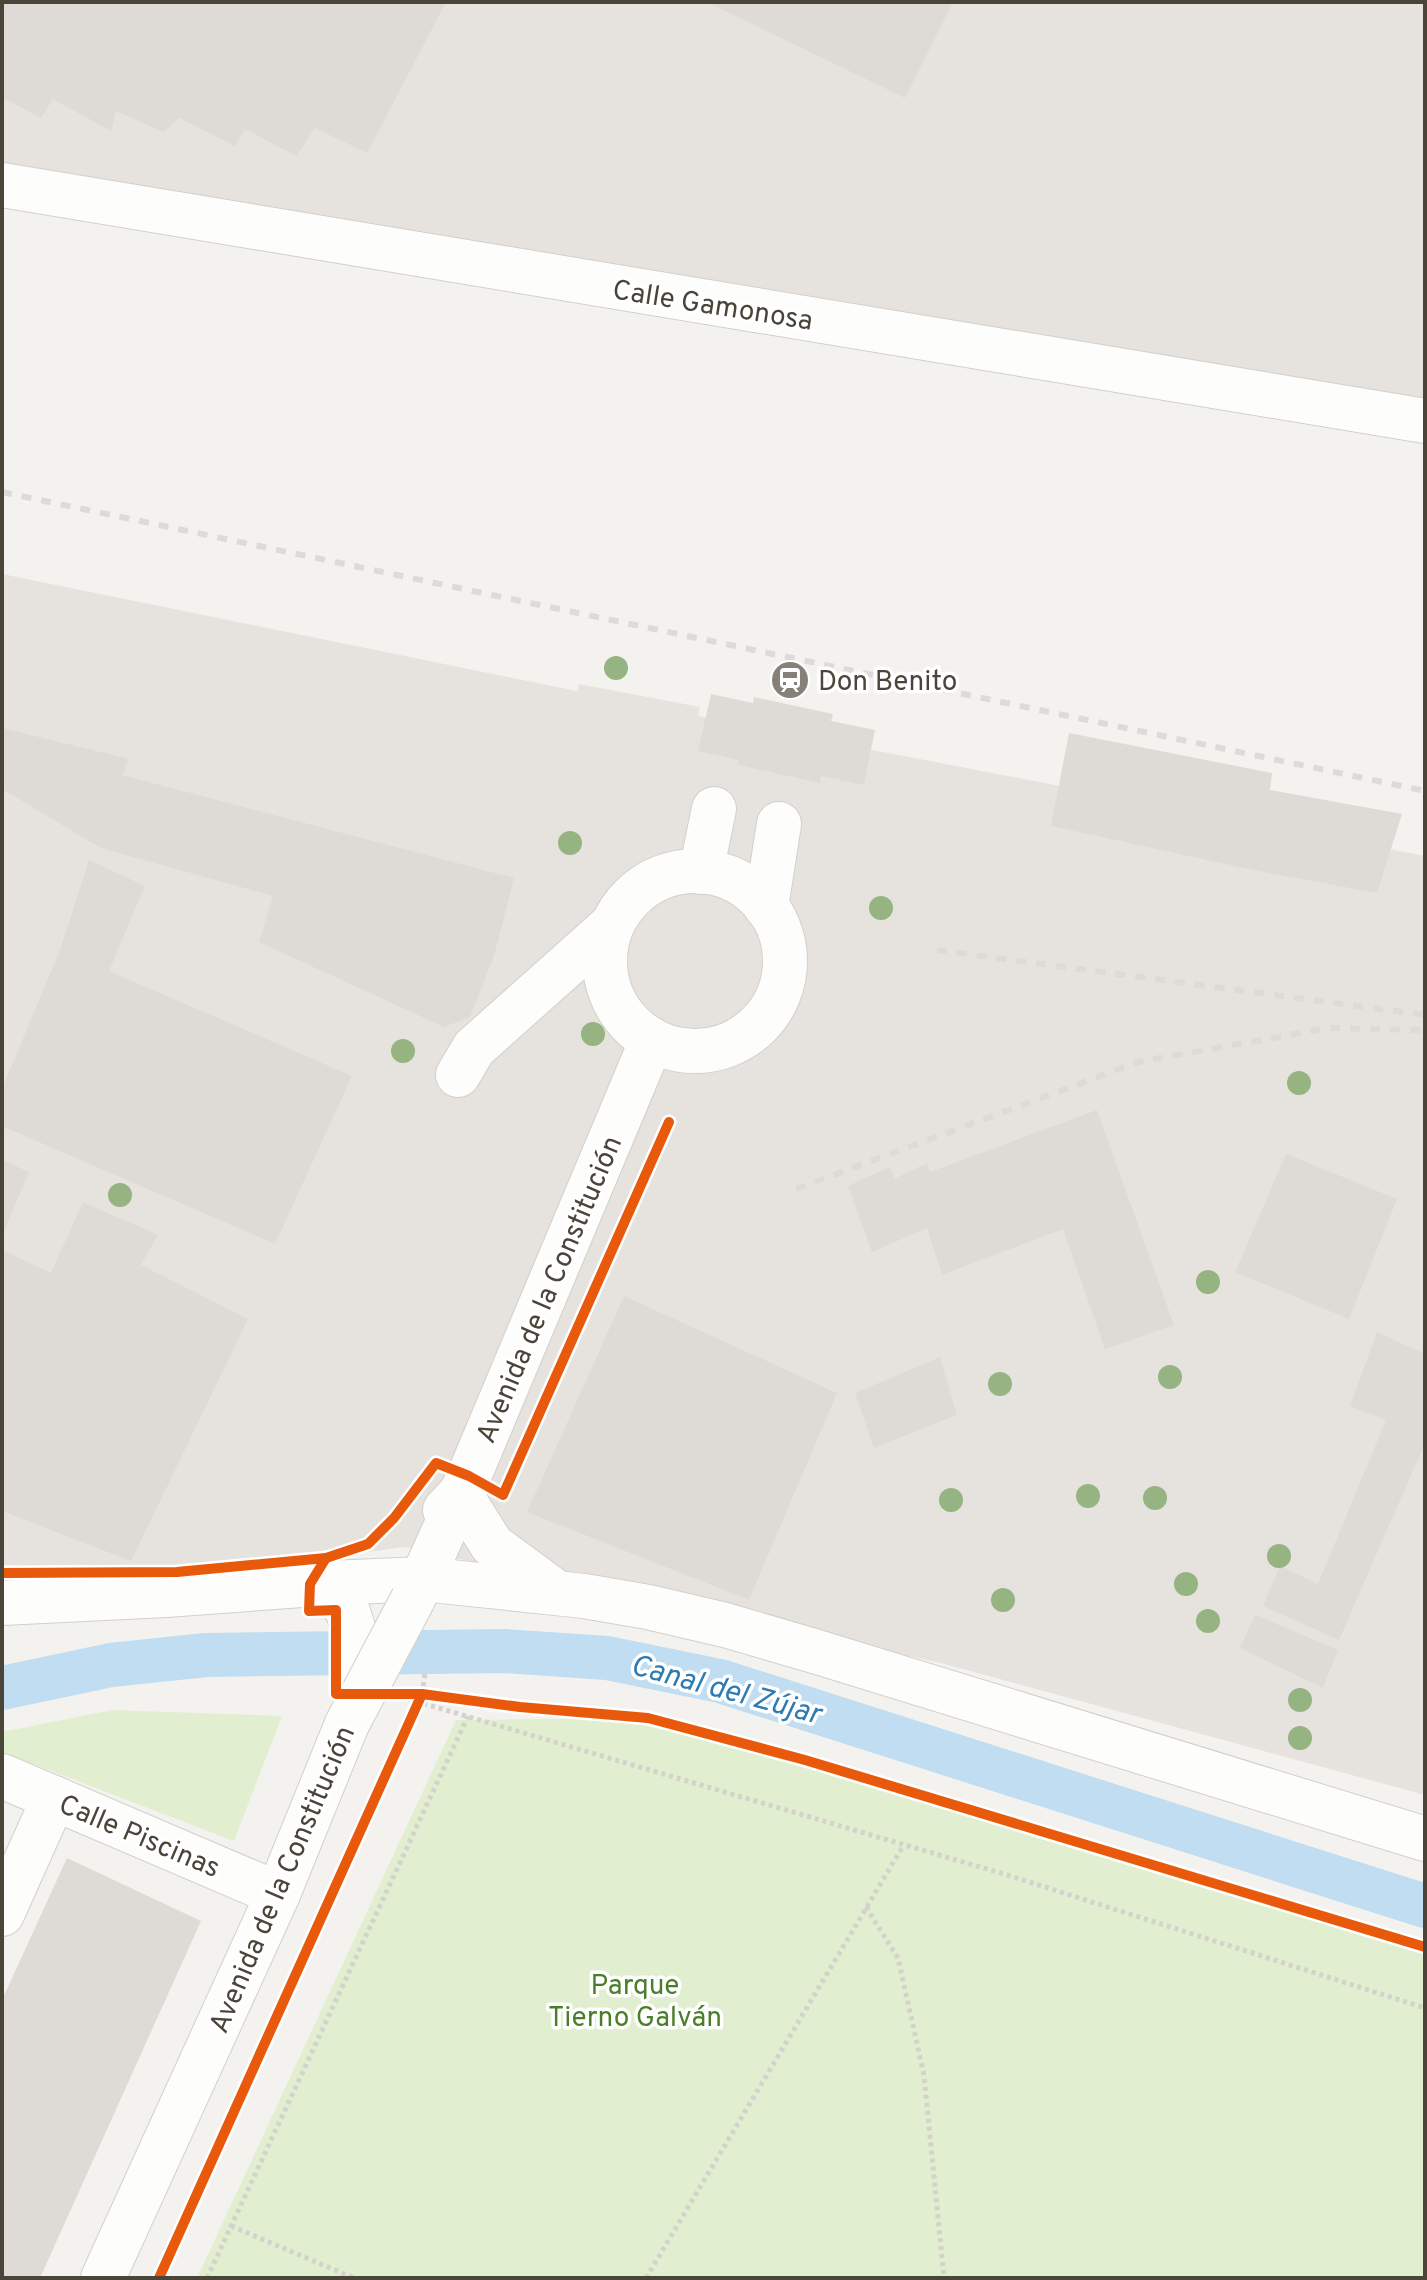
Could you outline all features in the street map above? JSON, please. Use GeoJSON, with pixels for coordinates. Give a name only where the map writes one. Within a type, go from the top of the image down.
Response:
{"type":"FeatureCollection","features":[{"type":"Feature","properties":{"kind":"street","name":"Calle Gamonosa"},"geometry":{"type":"LineString","coordinates":[[2,185],[1425,421]]}},
{"type":"Feature","properties":{"kind":"street"},"geometry":{"type":"LineString","coordinates":[[701,872],[714,809]]}},
{"type":"Feature","properties":{"kind":"street"},"geometry":{"type":"LineString","coordinates":[[766,907],[779,824]]}},
{"type":"Feature","properties":{"kind":"street"},"geometry":{"type":"LineString","coordinates":[[610,990],[561,992],[488,1058],[458,1075],[474,1048],[612,925],[630,897],[658,878],[690,870],[723,874],[752,890],[774,916],[785,947],[784,980],[771,1011],[747,1035],[717,1049],[684,1050],[652,1040],[626,1019],[610,990],[605,957],[612,925]]}},
{"type":"Feature","properties":{"kind":"street","name":"Avenida de la Constitución"},"geometry":{"type":"LineString","coordinates":[[103,2278],[368,1698],[383,1592],[460,1494],[476,1462],[652,1040]]}},
{"type":"Feature","properties":{"kind":"street"},"geometry":{"type":"LineString","coordinates":[[460,1494],[492,1545],[559,1594]]}},
{"type":"Feature","properties":{"kind":"street"},"geometry":{"type":"LineString","coordinates":[[368,1698],[357,1640],[383,1592]]}},
{"type":"Feature","properties":{"kind":"street"},"geometry":{"type":"LineString","coordinates":[[2,1603],[166,1595],[383,1592],[559,1594],[648,1607],[725,1625],[1425,1839]]}},
{"type":"Feature","properties":{"kind":"street","name":"Calle Piscinas"},"geometry":{"type":"LineString","coordinates":[[2,1776],[278,1894]]}},
{"type":"Feature","properties":{"kind":"street"},"geometry":{"type":"LineString","coordinates":[[2,1914],[54,1798]]}},
{"type":"Feature","properties":{"kind":"path"},"geometry":{"type":"LineString","coordinates":[[368,1698],[436,1696]]}},
{"type":"Feature","properties":{"kind":"path"},"geometry":{"type":"LineString","coordinates":[[420,1698],[468,1716],[1004,1874],[1425,2008]]}},
{"type":"Feature","properties":{"kind":"path"},"geometry":{"type":"LineString","coordinates":[[412,1716],[420,1698]]}},
{"type":"Feature","properties":{"kind":"path"},"geometry":{"type":"LineString","coordinates":[[207,2278],[468,1716]]}},
{"type":"Feature","properties":{"kind":"path"},"geometry":{"type":"LineString","coordinates":[[646,2278],[903,1845]]}},
{"type":"Feature","properties":{"kind":"path"},"geometry":{"type":"LineString","coordinates":[[866,1907],[898,1958],[924,2075],[944,2278]]}},
{"type":"Feature","properties":{"kind":"path"},"geometry":{"type":"LineString","coordinates":[[231,2226],[354,2278]]}},
{"type":"Feature","properties":{"kind":"shaded area"},"geometry":{"type":"Polygon","coordinates":[[[2,2],[1425,2],[1425,421],[2,185],[2,2]]]}},
{"type":"Feature","properties":{"kind":"shaded area"},"geometry":{"type":"Polygon","coordinates":[[[2,574],[763,729],[1425,856],[1425,1795],[941,1663],[404,1547],[177,1572],[77,1574],[2,1569],[2,574]]]}},
{"type":"Feature","properties":{"kind":"shaded area"},"geometry":{"type":"Polygon","coordinates":[[[579,684],[700,707],[677,820],[555,788],[579,684]]]}},
{"type":"Feature","properties":{"kind":"shaded area"},"geometry":{"type":"Polygon","coordinates":[[[373,1068],[470,1115],[348,1392],[243,1347],[373,1068]]]}},
{"type":"Feature","properties":{"kind":"green space"},"geometry":{"type":"Polygon","coordinates":[[[112,1710],[282,1716],[234,1841],[2,1752],[2,1732],[112,1710]]]}},
{"type":"Feature","properties":{"kind":"green space","name":"Parque Tierno Galván"},"geometry":{"type":"Polygon","coordinates":[[[656,1714],[1425,1947],[1425,2278],[197,2278],[456,1720],[648,1718],[656,1714]]]}},
{"type":"Feature","properties":{"kind":"building"},"geometry":{"type":"Polygon","coordinates":[[[2,2],[446,2],[367,153],[315,128],[296,156],[245,129],[235,146],[179,118],[164,132],[116,111],[111,131],[53,99],[41,118],[2,97],[2,2]]]}},
{"type":"Feature","properties":{"kind":"building"},"geometry":{"type":"Polygon","coordinates":[[[707,2],[953,2],[905,98],[707,2]]]}},
{"type":"Feature","properties":{"kind":"building","name":"Don Benito"},"geometry":{"type":"Polygon","coordinates":[[[711,694],[753,703],[754,697],[833,714],[831,721],[875,730],[864,785],[821,776],[820,783],[738,765],[739,760],[698,751],[711,694]]]}},
{"type":"Feature","properties":{"kind":"building"},"geometry":{"type":"Polygon","coordinates":[[[2,728],[129,759],[122,775],[514,878],[494,956],[470,1017],[444,1027],[259,942],[273,896],[101,848],[2,789],[2,728]]]}},
{"type":"Feature","properties":{"kind":"building"},"geometry":{"type":"Polygon","coordinates":[[[1069,733],[1272,773],[1270,790],[1402,814],[1377,893],[1258,871],[1051,826],[1069,733]]]}},
{"type":"Feature","properties":{"kind":"building"},"geometry":{"type":"Polygon","coordinates":[[[89,860],[145,886],[109,971],[352,1076],[275,1244],[2,1126],[2,1089],[60,950],[89,860]]]}},
{"type":"Feature","properties":{"kind":"building"},"geometry":{"type":"Polygon","coordinates":[[[1097,1110],[1174,1325],[1105,1349],[1063,1229],[942,1275],[927,1228],[872,1252],[848,1186],[890,1167],[894,1179],[927,1163],[930,1172],[1097,1110]]]}},
{"type":"Feature","properties":{"kind":"building"},"geometry":{"type":"Polygon","coordinates":[[[1286,1154],[1397,1199],[1349,1319],[1235,1272],[1286,1154]]]}},
{"type":"Feature","properties":{"kind":"building"},"geometry":{"type":"Polygon","coordinates":[[[2,1160],[29,1172],[2,1236],[2,1160]]]}},
{"type":"Feature","properties":{"kind":"building"},"geometry":{"type":"Polygon","coordinates":[[[83,1202],[158,1235],[141,1265],[248,1319],[131,1561],[2,1511],[2,1250],[51,1273],[83,1202]]]}},
{"type":"Feature","properties":{"kind":"building"},"geometry":{"type":"Polygon","coordinates":[[[624,1296],[837,1393],[749,1600],[527,1512],[624,1296]]]}},
{"type":"Feature","properties":{"kind":"building"},"geometry":{"type":"Polygon","coordinates":[[[1377,1332],[1425,1354],[1425,1443],[1339,1640],[1263,1606],[1280,1566],[1318,1584],[1386,1420],[1350,1406],[1377,1332]]]}},
{"type":"Feature","properties":{"kind":"building"},"geometry":{"type":"Polygon","coordinates":[[[940,1357],[957,1415],[874,1448],[855,1393],[940,1357]]]}},
{"type":"Feature","properties":{"kind":"building"},"geometry":{"type":"Polygon","coordinates":[[[1255,1615],[1338,1650],[1323,1688],[1240,1648],[1255,1615]]]}},
{"type":"Feature","properties":{"kind":"building"},"geometry":{"type":"Polygon","coordinates":[[[67,1858],[201,1921],[40,2278],[2,2278],[2,2000],[67,1858]]]}},
{"type":"Feature","properties":{"kind":"waterway","name":"Canal del Zújar"},"geometry":{"type":"LineString","coordinates":[[2,1688],[111,1665],[206,1655],[504,1651],[607,1658],[720,1681],[1425,1906]]}},
{"type":"Feature","properties":{"kind":"railway"},"geometry":{"type":"LineString","coordinates":[[2,492],[1425,791]]}},
{"type":"Feature","properties":{"kind":"railway"},"geometry":{"type":"LineString","coordinates":[[937,950],[1425,1015]]}},
{"type":"Feature","properties":{"kind":"railway"},"geometry":{"type":"LineString","coordinates":[[796,1189],[1138,1062],[1328,1028],[1425,1030]]}},
{"type":"Feature","properties":{"kind":"cycle path"},"geometry":{"type":"LineString","coordinates":[[326,1558],[368,1544],[394,1518],[436,1463],[469,1476],[503,1495],[669,1122]]}},
{"type":"Feature","properties":{"kind":"cycle path"},"geometry":{"type":"LineString","coordinates":[[2,1573],[177,1572],[326,1558],[310,1584],[309,1611],[336,1610],[336,1694],[422,1694],[520,1707],[648,1718],[805,1760],[1425,1947]]}},
{"type":"Feature","properties":{"kind":"cycle path"},"geometry":{"type":"LineString","coordinates":[[159,2278],[422,1694]]}},
{"type":"Feature","properties":{"kind":"place","name":"Don Benito"},"geometry":{"type":"Point","coordinates":[790,680]}}]}
